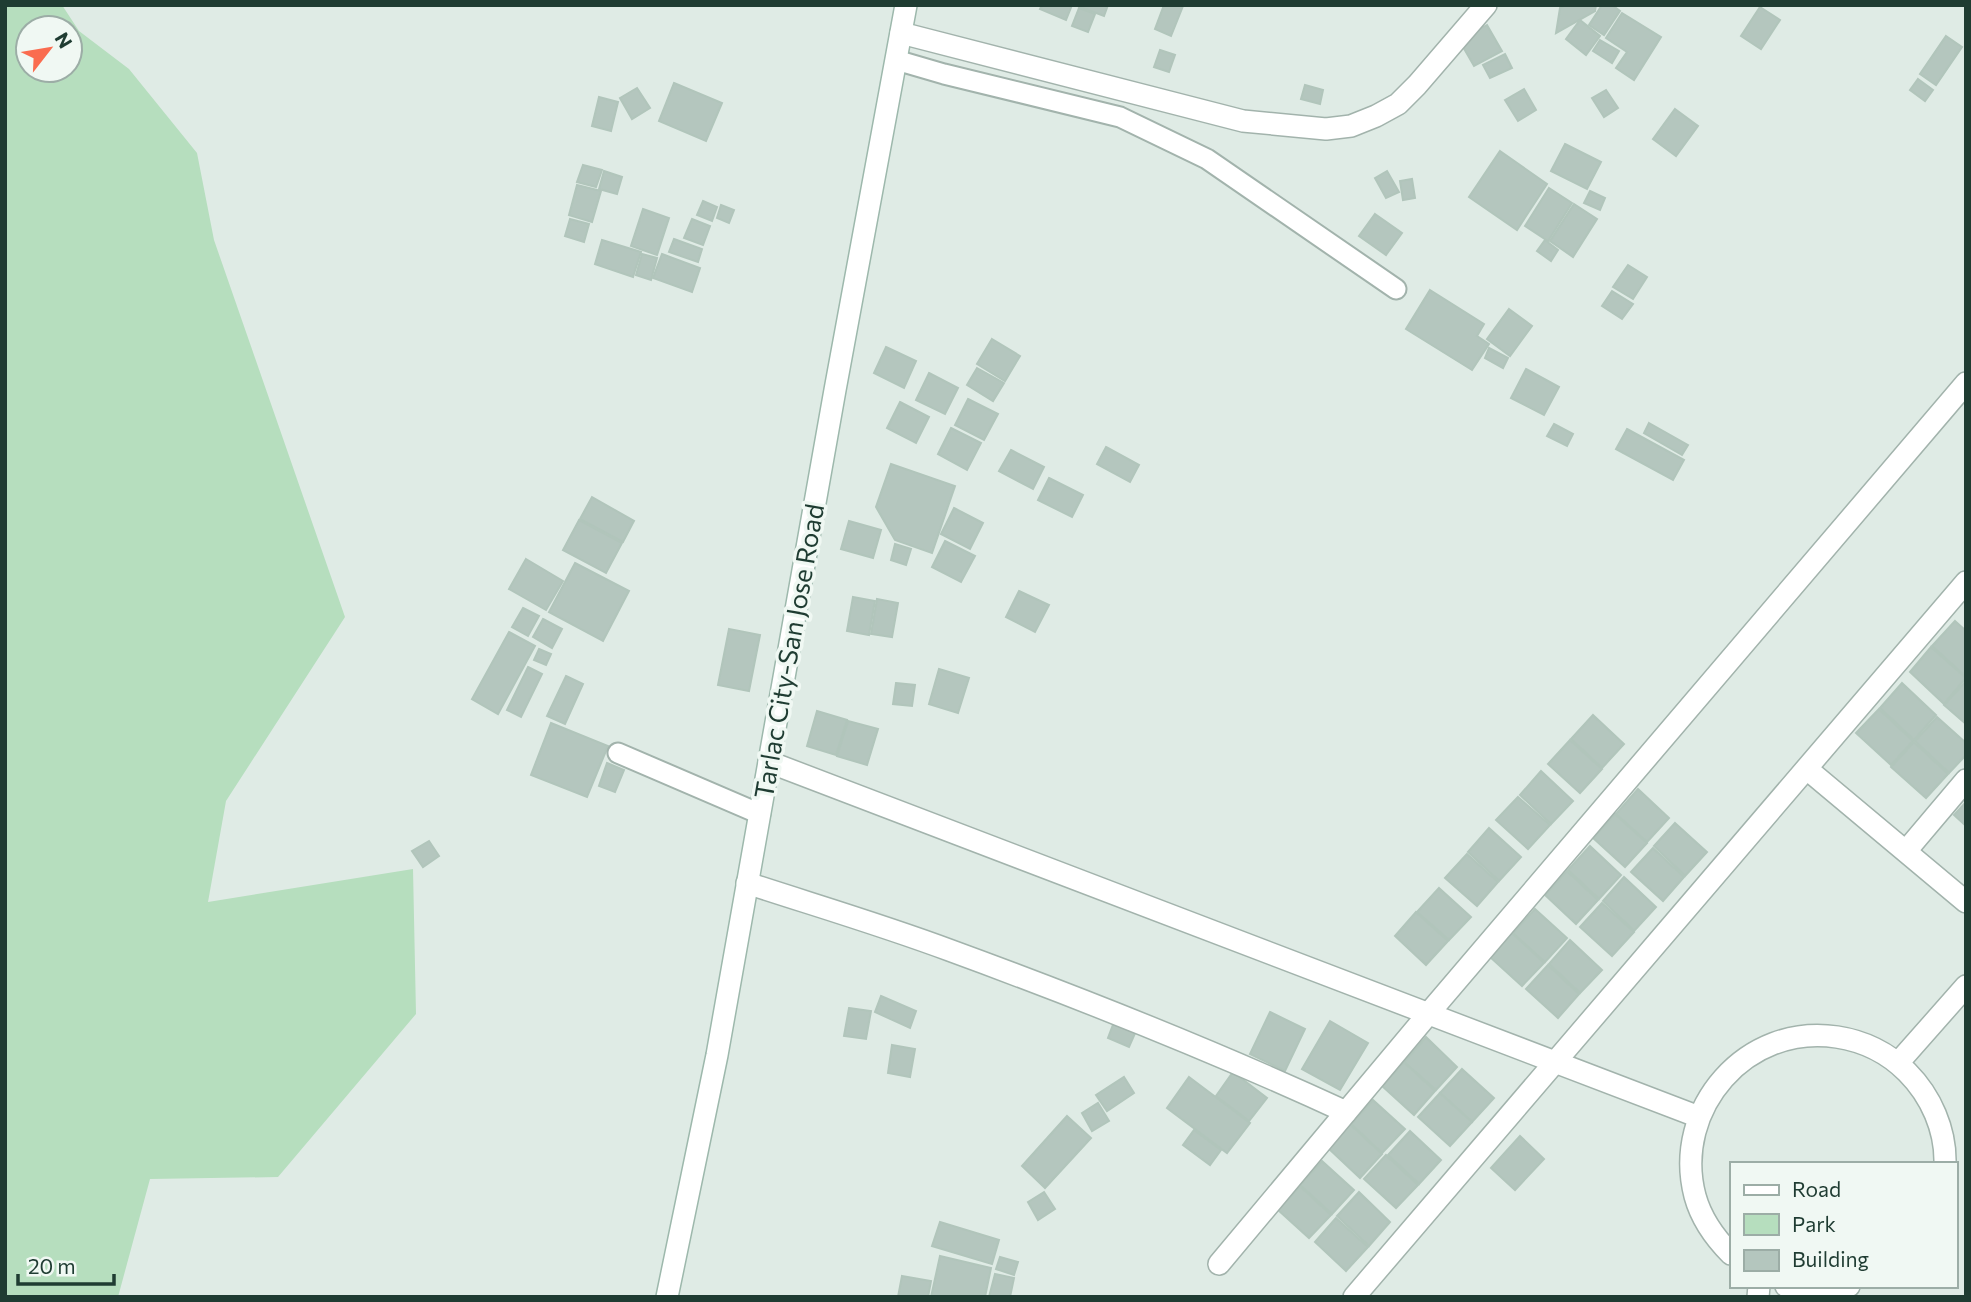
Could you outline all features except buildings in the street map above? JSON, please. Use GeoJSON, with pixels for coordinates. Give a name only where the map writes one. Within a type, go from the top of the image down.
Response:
{"type":"FeatureCollection","features":[{"type":"Feature","properties":{"kind":"street","name":"Tarlac City-San Jose Road"},"geometry":{"type":"LineString","coordinates":[[667,1297],[718,1055],[906,5]]}},
{"type":"Feature","properties":{"kind":"street"},"geometry":{"type":"LineString","coordinates":[[901,33],[941,41],[1243,121],[1326,129],[1352,126],[1376,117],[1398,104],[1486,5]]}},
{"type":"Feature","properties":{"kind":"street"},"geometry":{"type":"LineString","coordinates":[[1219,1264],[1429,1013],[1966,383]]}},
{"type":"Feature","properties":{"kind":"street"},"geometry":{"type":"LineString","coordinates":[[1354,1297],[1966,582]]}},
{"type":"Feature","properties":{"kind":"street"},"geometry":{"type":"LineString","coordinates":[[769,762],[1699,1117]]}},
{"type":"Feature","properties":{"kind":"street"},"geometry":{"type":"LineString","coordinates":[[1807,769],[1966,902]]}},
{"type":"Feature","properties":{"kind":"street"},"geometry":{"type":"LineString","coordinates":[[1906,851],[1966,780]]}},
{"type":"Feature","properties":{"kind":"street"},"geometry":{"type":"LineString","coordinates":[[747,883],[947,949],[1082,1000],[1247,1066],[1346,1112]]}},
{"type":"Feature","properties":{"kind":"street"},"geometry":{"type":"LineString","coordinates":[[1898,1063],[1966,986]]}},
{"type":"Feature","properties":{"kind":"street"},"geometry":{"type":"LineString","coordinates":[[1730,1253],[1705,1220],[1695,1196],[1691,1170],[1693,1143],[1699,1117],[1711,1093],[1728,1073],[1748,1056],[1772,1044],[1798,1037],[1824,1035],[1851,1039],[1876,1049],[1898,1063],[1917,1082],[1931,1105],[1941,1130],[1945,1162]]}},
{"type":"Feature","properties":{"kind":"street"},"geometry":{"type":"LineString","coordinates":[[1799,1288],[1842,1288]]}},
{"type":"Feature","properties":{"kind":"lane"},"geometry":{"type":"LineString","coordinates":[[896,60],[1120,117],[1207,159],[1396,289]]}},
{"type":"Feature","properties":{"kind":"lane"},"geometry":{"type":"LineString","coordinates":[[618,753],[760,814]]}},
{"type":"Feature","properties":{"kind":"green space"},"geometry":{"type":"Polygon","coordinates":[[[5,5],[62,5],[68,14],[14,14],[14,84],[84,84],[84,35],[129,69],[197,153],[214,240],[345,617],[226,801],[208,902],[413,869],[416,1014],[278,1177],[150,1179],[118,1297],[5,1297],[5,5]]]}}]}
